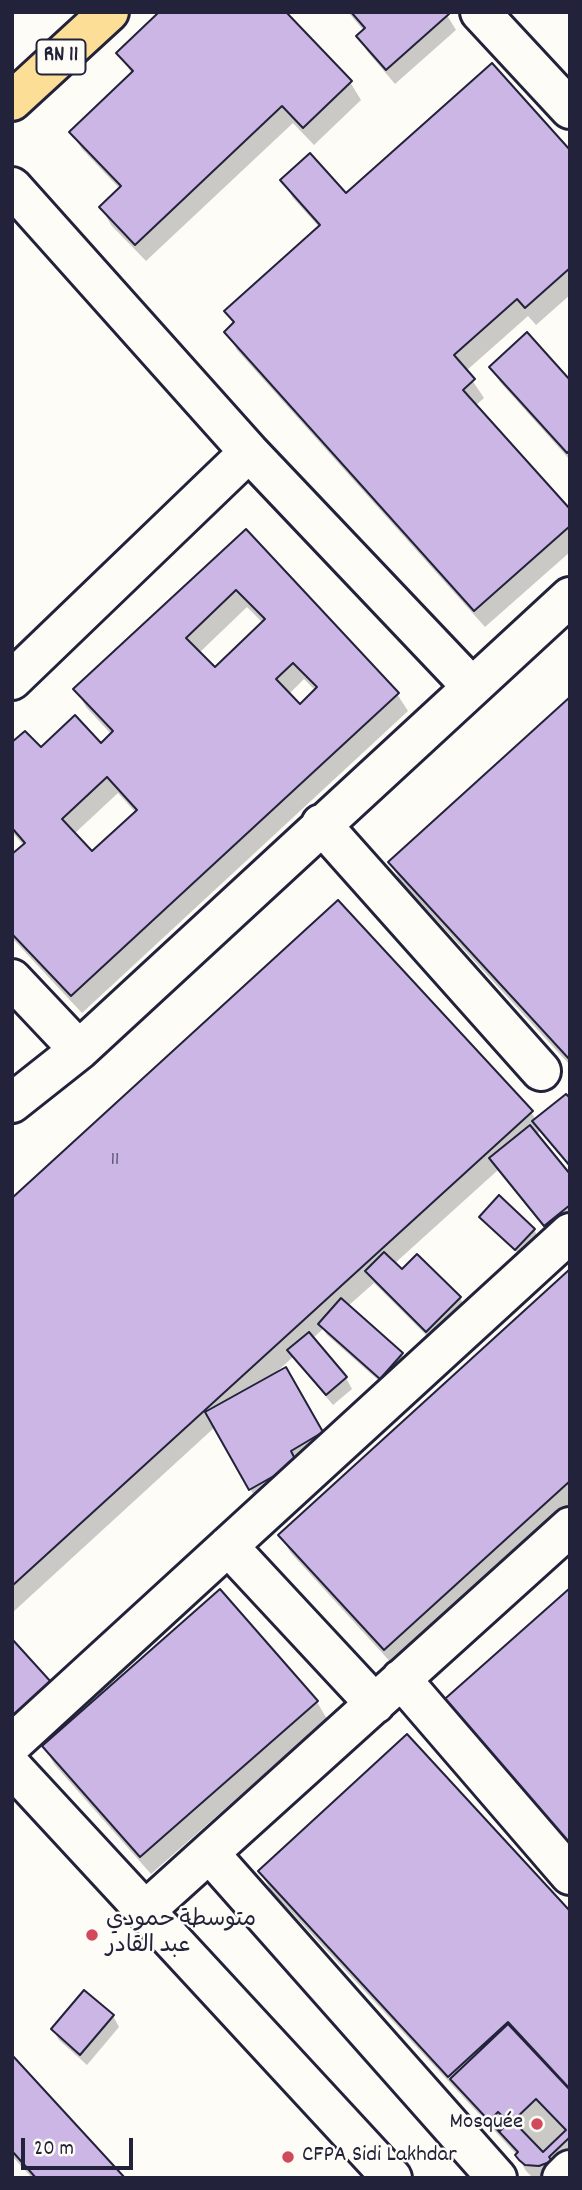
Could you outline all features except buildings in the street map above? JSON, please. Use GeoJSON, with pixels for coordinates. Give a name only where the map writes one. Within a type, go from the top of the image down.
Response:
{"type":"FeatureCollection","features":[{"type":"Feature","properties":{"kind":"main road","name":"RN 11"},"geometry":{"type":"LineString","coordinates":[[12,101],[109,12]]}},
{"type":"Feature","properties":{"kind":"street"},"geometry":{"type":"LineString","coordinates":[[480,12],[570,109]]}},
{"type":"Feature","properties":{"kind":"street"},"geometry":{"type":"LineString","coordinates":[[12,187],[249,452],[472,687]]}},
{"type":"Feature","properties":{"kind":"street"},"geometry":{"type":"LineString","coordinates":[[12,680],[249,452]]}},
{"type":"Feature","properties":{"kind":"street"},"geometry":{"type":"LineString","coordinates":[[12,1103],[79,1050],[570,597]]}},
{"type":"Feature","properties":{"kind":"street"},"geometry":{"type":"LineString","coordinates":[[321,824],[541,1071]]}},
{"type":"Feature","properties":{"kind":"street"},"geometry":{"type":"LineString","coordinates":[[12,979],[79,1050]]}},
{"type":"Feature","properties":{"kind":"street"},"geometry":{"type":"LineString","coordinates":[[12,1744],[570,1233]]}},
{"type":"Feature","properties":{"kind":"street"},"geometry":{"type":"LineString","coordinates":[[146,1910],[570,1527]]}},
{"type":"Feature","properties":{"kind":"street"},"geometry":{"type":"LineString","coordinates":[[228,1546],[388,1691],[570,1875]]}},
{"type":"Feature","properties":{"kind":"street"},"geometry":{"type":"LineString","coordinates":[[12,1767],[392,2178]]}},
{"type":"Feature","properties":{"kind":"street"},"geometry":{"type":"LineString","coordinates":[[210,1854],[497,2178]]}},
{"type":"Feature","properties":{"kind":"street"},"geometry":{"type":"LineString","coordinates":[[562,2178],[570,2170]]}},
{"type":"Feature","properties":{"kind":"place","name":"متوسطة حمودي عبد القادر"},"geometry":{"type":"Point","coordinates":[92,1935]}},
{"type":"Feature","properties":{"kind":"place","name":"Mosquée"},"geometry":{"type":"Point","coordinates":[537,2124]}},
{"type":"Feature","properties":{"kind":"place","name":"CFPA Sidi Lakhdar"},"geometry":{"type":"Point","coordinates":[288,2157]}}]}
